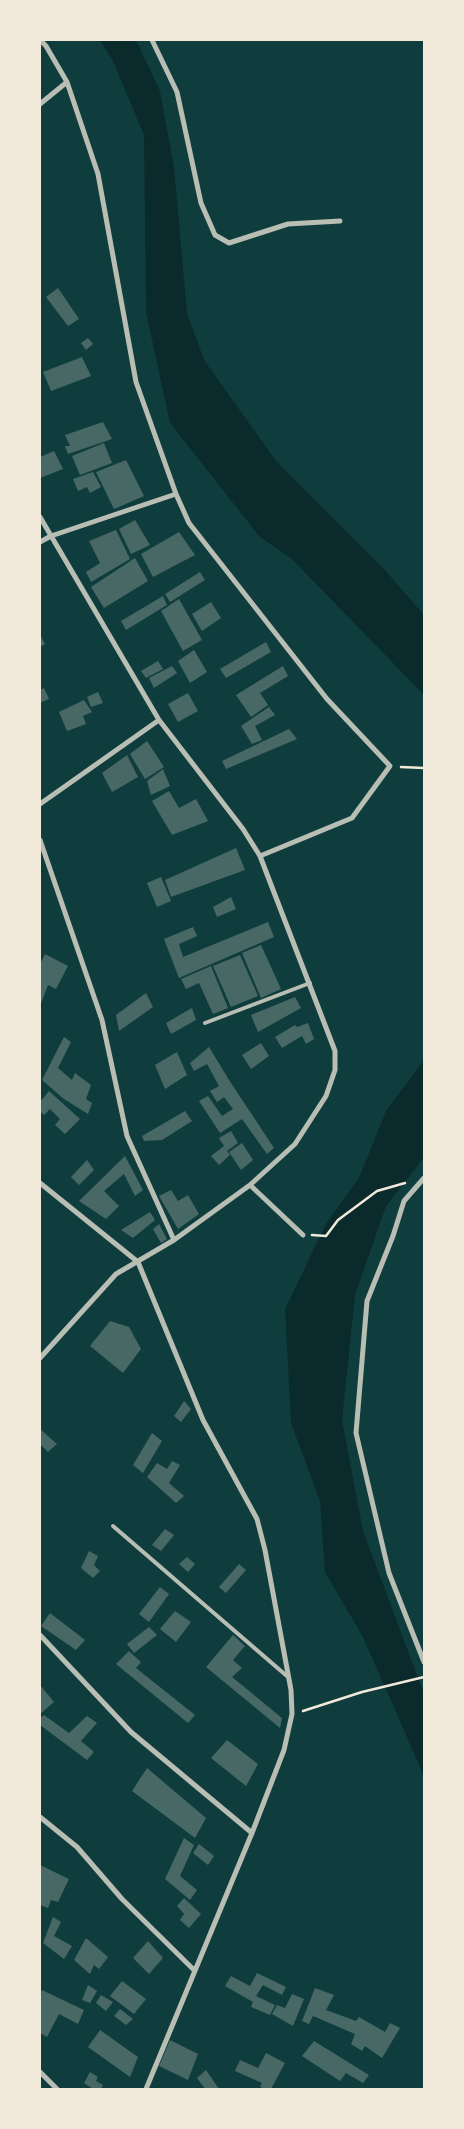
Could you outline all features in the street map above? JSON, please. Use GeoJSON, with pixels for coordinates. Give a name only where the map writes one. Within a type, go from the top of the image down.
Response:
{"type":"FeatureCollection","features":[{"type":"Feature","properties":{"kind":"street"},"geometry":{"type":"LineString","coordinates":[[40,40],[46,46],[67,82],[98,174],[136,382],[176,494],[189,523],[328,699],[390,766],[352,818],[260,856]]}},
{"type":"Feature","properties":{"kind":"street"},"geometry":{"type":"LineString","coordinates":[[152,40],[177,92],[201,203],[215,235],[229,244],[288,224],[340,222]]}},
{"type":"Feature","properties":{"kind":"street"},"geometry":{"type":"LineString","coordinates":[[40,104],[67,82]]}},
{"type":"Feature","properties":{"kind":"street"},"geometry":{"type":"LineString","coordinates":[[40,542],[52,536],[176,494]]}},
{"type":"Feature","properties":{"kind":"street"},"geometry":{"type":"LineString","coordinates":[[40,517],[159,720],[243,829],[260,856],[335,1051],[335,1070],[326,1096],[295,1144],[250,1185],[174,1240],[116,1274],[40,1358]]}},
{"type":"Feature","properties":{"kind":"street"},"geometry":{"type":"LineString","coordinates":[[40,804],[159,720]]}},
{"type":"Feature","properties":{"kind":"street"},"geometry":{"type":"LineString","coordinates":[[40,840],[102,1020],[127,1136],[174,1240]]}},
{"type":"Feature","properties":{"kind":"street"},"geometry":{"type":"LineString","coordinates":[[424,1178],[404,1200],[393,1236],[367,1301],[356,1433],[389,1573],[424,1662]]}},
{"type":"Feature","properties":{"kind":"street"},"geometry":{"type":"LineString","coordinates":[[40,1183],[138,1262],[203,1420],[256,1519],[265,1550],[288,1677],[292,1714],[284,1750],[252,1833],[146,2089]]}},
{"type":"Feature","properties":{"kind":"street"},"geometry":{"type":"LineString","coordinates":[[250,1185],[303,1235]]}},
{"type":"Feature","properties":{"kind":"street"},"geometry":{"type":"LineString","coordinates":[[40,1635],[131,1732],[252,1833]]}},
{"type":"Feature","properties":{"kind":"street"},"geometry":{"type":"LineString","coordinates":[[40,1817],[76,1847],[122,1900],[194,1970]]}},
{"type":"Feature","properties":{"kind":"street"},"geometry":{"type":"LineString","coordinates":[[40,2072],[58,2089]]}},
{"type":"Feature","properties":{"kind":"lane"},"geometry":{"type":"LineString","coordinates":[[205,1023],[310,983]]}},
{"type":"Feature","properties":{"kind":"lane"},"geometry":{"type":"LineString","coordinates":[[113,1526],[288,1677]]}},
{"type":"Feature","properties":{"kind":"path"},"geometry":{"type":"LineString","coordinates":[[390,766],[424,768]]}},
{"type":"Feature","properties":{"kind":"path"},"geometry":{"type":"LineString","coordinates":[[303,1235],[326,1236],[338,1220],[377,1191],[405,1183]]}},
{"type":"Feature","properties":{"kind":"path"},"geometry":{"type":"LineString","coordinates":[[292,1714],[362,1692],[424,1677]]}},
{"type":"Feature","properties":{"kind":"water"},"geometry":{"type":"Polygon","coordinates":[[[100,40],[136,40],[160,91],[174,167],[187,313],[204,360],[276,461],[383,568],[424,615],[424,695],[292,559],[260,537],[170,423],[146,312],[144,135],[113,61],[100,40]]]}},
{"type":"Feature","properties":{"kind":"water"},"geometry":{"type":"Polygon","coordinates":[[[424,1060],[424,1157],[386,1206],[355,1295],[342,1420],[363,1531],[424,1694],[424,1776],[363,1637],[325,1572],[320,1501],[291,1423],[285,1309],[326,1224],[359,1178],[386,1111],[424,1060]]]}},
{"type":"Feature","properties":{"kind":"building"},"geometry":{"type":"Polygon","coordinates":[[[58,288],[79,319],[68,326],[46,297],[58,288]]]}},
{"type":"Feature","properties":{"kind":"building"},"geometry":{"type":"Polygon","coordinates":[[[88,338],[93,344],[86,350],[81,343],[88,338]]]}},
{"type":"Feature","properties":{"kind":"building"},"geometry":{"type":"Polygon","coordinates":[[[82,357],[91,376],[51,391],[43,372],[82,357]]]}},
{"type":"Feature","properties":{"kind":"building"},"geometry":{"type":"Polygon","coordinates":[[[103,422],[112,439],[68,454],[65,446],[70,446],[65,435],[103,422]]]}},
{"type":"Feature","properties":{"kind":"building"},"geometry":{"type":"Polygon","coordinates":[[[104,443],[112,463],[80,475],[72,456],[104,443]]]}},
{"type":"Feature","properties":{"kind":"building"},"geometry":{"type":"Polygon","coordinates":[[[54,451],[63,469],[40,478],[40,457],[54,451]]]}},
{"type":"Feature","properties":{"kind":"building"},"geometry":{"type":"Polygon","coordinates":[[[126,460],[144,496],[114,509],[96,472],[126,460]]]}},
{"type":"Feature","properties":{"kind":"building"},"geometry":{"type":"Polygon","coordinates":[[[93,472],[101,487],[90,493],[87,487],[78,491],[73,479],[93,472]]]}},
{"type":"Feature","properties":{"kind":"building"},"geometry":{"type":"Polygon","coordinates":[[[135,520],[150,545],[131,554],[119,529],[135,520]]]}},
{"type":"Feature","properties":{"kind":"building"},"geometry":{"type":"Polygon","coordinates":[[[116,530],[130,559],[91,582],[86,572],[100,563],[89,541],[116,530]]]}},
{"type":"Feature","properties":{"kind":"building"},"geometry":{"type":"Polygon","coordinates":[[[179,532],[195,555],[153,577],[141,554],[179,532]]]}},
{"type":"Feature","properties":{"kind":"building"},"geometry":{"type":"Polygon","coordinates":[[[135,558],[148,581],[104,608],[91,587],[135,558]]]}},
{"type":"Feature","properties":{"kind":"building"},"geometry":{"type":"Polygon","coordinates":[[[200,572],[205,580],[170,602],[165,594],[200,572]]]}},
{"type":"Feature","properties":{"kind":"building"},"geometry":{"type":"Polygon","coordinates":[[[163,596],[167,605],[126,630],[121,621],[163,596]]]}},
{"type":"Feature","properties":{"kind":"building"},"geometry":{"type":"Polygon","coordinates":[[[179,599],[202,640],[183,651],[161,611],[179,599]]]}},
{"type":"Feature","properties":{"kind":"building"},"geometry":{"type":"Polygon","coordinates":[[[211,602],[221,618],[202,631],[192,614],[211,602]]]}},
{"type":"Feature","properties":{"kind":"building"},"geometry":{"type":"Polygon","coordinates":[[[40,635],[45,644],[40,647],[40,635]]]}},
{"type":"Feature","properties":{"kind":"building"},"geometry":{"type":"Polygon","coordinates":[[[266,642],[271,652],[226,678],[220,669],[266,642]]]}},
{"type":"Feature","properties":{"kind":"building"},"geometry":{"type":"Polygon","coordinates":[[[194,650],[207,672],[190,683],[178,661],[194,650]]]}},
{"type":"Feature","properties":{"kind":"building"},"geometry":{"type":"Polygon","coordinates":[[[158,661],[163,669],[146,678],[141,671],[158,661]]]}},
{"type":"Feature","properties":{"kind":"building"},"geometry":{"type":"Polygon","coordinates":[[[172,666],[177,673],[154,688],[149,678],[172,666]]]}},
{"type":"Feature","properties":{"kind":"building"},"geometry":{"type":"Polygon","coordinates":[[[283,666],[288,676],[260,693],[268,705],[251,717],[236,695],[283,666]]]}},
{"type":"Feature","properties":{"kind":"building"},"geometry":{"type":"Polygon","coordinates":[[[44,688],[49,699],[40,703],[40,690],[44,688]]]}},
{"type":"Feature","properties":{"kind":"building"},"geometry":{"type":"Polygon","coordinates":[[[98,692],[103,703],[91,707],[87,697],[98,692]]]}},
{"type":"Feature","properties":{"kind":"building"},"geometry":{"type":"Polygon","coordinates":[[[188,693],[198,711],[178,722],[168,704],[188,693]]]}},
{"type":"Feature","properties":{"kind":"building"},"geometry":{"type":"Polygon","coordinates":[[[84,700],[92,712],[83,716],[86,724],[67,731],[59,712],[84,700]]]}},
{"type":"Feature","properties":{"kind":"building"},"geometry":{"type":"Polygon","coordinates":[[[269,707],[275,715],[255,726],[262,740],[252,744],[241,726],[269,707]]]}},
{"type":"Feature","properties":{"kind":"building"},"geometry":{"type":"Polygon","coordinates":[[[289,729],[297,739],[226,769],[222,761],[289,729]]]}},
{"type":"Feature","properties":{"kind":"building"},"geometry":{"type":"Polygon","coordinates":[[[147,741],[164,767],[145,779],[130,754],[147,741]]]}},
{"type":"Feature","properties":{"kind":"building"},"geometry":{"type":"Polygon","coordinates":[[[127,755],[138,777],[112,792],[102,773],[127,755]]]}},
{"type":"Feature","properties":{"kind":"building"},"geometry":{"type":"Polygon","coordinates":[[[163,769],[170,786],[151,795],[147,781],[163,769]]]}},
{"type":"Feature","properties":{"kind":"building"},"geometry":{"type":"Polygon","coordinates":[[[169,791],[179,808],[196,799],[208,821],[172,835],[152,801],[169,791]]]}},
{"type":"Feature","properties":{"kind":"building"},"geometry":{"type":"Polygon","coordinates":[[[236,848],[245,870],[171,897],[165,880],[236,848]]]}},
{"type":"Feature","properties":{"kind":"building"},"geometry":{"type":"Polygon","coordinates":[[[161,877],[171,901],[157,907],[147,883],[161,877]]]}},
{"type":"Feature","properties":{"kind":"building"},"geometry":{"type":"Polygon","coordinates":[[[231,897],[236,909],[217,917],[213,907],[231,897]]]}},
{"type":"Feature","properties":{"kind":"building"},"geometry":{"type":"Polygon","coordinates":[[[268,922],[274,937],[179,978],[164,939],[193,927],[197,936],[179,944],[183,957],[268,922]]]}},
{"type":"Feature","properties":{"kind":"building"},"geometry":{"type":"Polygon","coordinates":[[[261,945],[281,989],[261,998],[242,953],[261,945]]]}},
{"type":"Feature","properties":{"kind":"building"},"geometry":{"type":"Polygon","coordinates":[[[45,954],[68,966],[56,989],[48,985],[40,1006],[40,964],[45,954]]]}},
{"type":"Feature","properties":{"kind":"building"},"geometry":{"type":"Polygon","coordinates":[[[240,955],[258,996],[231,1007],[213,966],[240,955]]]}},
{"type":"Feature","properties":{"kind":"building"},"geometry":{"type":"Polygon","coordinates":[[[211,966],[228,1008],[213,1014],[199,983],[186,989],[181,979],[211,966]]]}},
{"type":"Feature","properties":{"kind":"building"},"geometry":{"type":"Polygon","coordinates":[[[146,993],[153,1007],[119,1031],[116,1015],[146,993]]]}},
{"type":"Feature","properties":{"kind":"building"},"geometry":{"type":"Polygon","coordinates":[[[295,997],[301,1008],[258,1032],[251,1015],[295,997]]]}},
{"type":"Feature","properties":{"kind":"building"},"geometry":{"type":"Polygon","coordinates":[[[192,1008],[196,1020],[171,1034],[166,1023],[192,1008]]]}},
{"type":"Feature","properties":{"kind":"building"},"geometry":{"type":"Polygon","coordinates":[[[308,1023],[314,1039],[306,1044],[302,1036],[282,1048],[275,1037],[295,1025],[297,1027],[308,1023]]]}},
{"type":"Feature","properties":{"kind":"building"},"geometry":{"type":"Polygon","coordinates":[[[64,1037],[71,1042],[58,1068],[72,1080],[75,1073],[91,1085],[86,1099],[92,1103],[88,1114],[64,1099],[42,1080],[64,1037]]]}},
{"type":"Feature","properties":{"kind":"building"},"geometry":{"type":"Polygon","coordinates":[[[261,1043],[269,1056],[251,1069],[242,1055],[261,1043]]]}},
{"type":"Feature","properties":{"kind":"building"},"geometry":{"type":"Polygon","coordinates":[[[209,1047],[274,1148],[267,1154],[242,1119],[220,1133],[199,1101],[208,1096],[222,1116],[233,1109],[224,1097],[217,1102],[210,1091],[219,1086],[207,1064],[194,1071],[190,1063],[209,1047]]]}},
{"type":"Feature","properties":{"kind":"building"},"geometry":{"type":"Polygon","coordinates":[[[177,1052],[187,1075],[165,1089],[155,1065],[177,1052]]]}},
{"type":"Feature","properties":{"kind":"building"},"geometry":{"type":"Polygon","coordinates":[[[49,1091],[80,1119],[65,1134],[55,1125],[60,1119],[50,1109],[44,1115],[40,1111],[40,1102],[49,1091]]]}},
{"type":"Feature","properties":{"kind":"building"},"geometry":{"type":"Polygon","coordinates":[[[185,1111],[192,1121],[162,1140],[144,1141],[142,1136],[185,1111]]]}},
{"type":"Feature","properties":{"kind":"building"},"geometry":{"type":"Polygon","coordinates":[[[231,1131],[238,1143],[227,1151],[230,1155],[219,1165],[211,1156],[224,1146],[219,1138],[231,1131]]]}},
{"type":"Feature","properties":{"kind":"building"},"geometry":{"type":"Polygon","coordinates":[[[242,1143],[253,1160],[241,1170],[229,1152],[242,1143]]]}},
{"type":"Feature","properties":{"kind":"building"},"geometry":{"type":"Polygon","coordinates":[[[125,1156],[143,1190],[135,1196],[124,1174],[104,1191],[119,1206],[106,1219],[79,1201],[125,1156]]]}},
{"type":"Feature","properties":{"kind":"building"},"geometry":{"type":"Polygon","coordinates":[[[87,1160],[94,1170],[79,1185],[71,1177],[87,1160]]]}},
{"type":"Feature","properties":{"kind":"building"},"geometry":{"type":"Polygon","coordinates":[[[171,1190],[178,1201],[188,1195],[199,1214],[178,1229],[159,1196],[171,1190]]]}},
{"type":"Feature","properties":{"kind":"building"},"geometry":{"type":"Polygon","coordinates":[[[150,1212],[155,1220],[133,1238],[121,1230],[150,1212]]]}},
{"type":"Feature","properties":{"kind":"building"},"geometry":{"type":"Polygon","coordinates":[[[159,1224],[167,1239],[161,1243],[153,1229],[159,1224]]]}},
{"type":"Feature","properties":{"kind":"building"},"geometry":{"type":"Polygon","coordinates":[[[110,1321],[129,1327],[141,1349],[123,1373],[90,1346],[110,1321]]]}},
{"type":"Feature","properties":{"kind":"building"},"geometry":{"type":"Polygon","coordinates":[[[184,1401],[191,1409],[181,1422],[174,1416],[184,1401]]]}},
{"type":"Feature","properties":{"kind":"building"},"geometry":{"type":"Polygon","coordinates":[[[40,1429],[57,1444],[48,1452],[40,1444],[40,1429]]]}},
{"type":"Feature","properties":{"kind":"building"},"geometry":{"type":"Polygon","coordinates":[[[152,1433],[162,1441],[143,1473],[133,1465],[152,1433]]]}},
{"type":"Feature","properties":{"kind":"building"},"geometry":{"type":"Polygon","coordinates":[[[172,1461],[180,1465],[169,1483],[184,1496],[176,1503],[147,1477],[157,1463],[167,1469],[172,1461]]]}},
{"type":"Feature","properties":{"kind":"building"},"geometry":{"type":"Polygon","coordinates":[[[165,1529],[174,1535],[161,1551],[152,1545],[165,1529]]]}},
{"type":"Feature","properties":{"kind":"building"},"geometry":{"type":"Polygon","coordinates":[[[89,1551],[98,1556],[94,1565],[100,1571],[93,1578],[81,1568],[89,1551]]]}},
{"type":"Feature","properties":{"kind":"building"},"geometry":{"type":"Polygon","coordinates":[[[187,1557],[195,1564],[188,1572],[179,1564],[187,1557]]]}},
{"type":"Feature","properties":{"kind":"building"},"geometry":{"type":"Polygon","coordinates":[[[239,1564],[246,1570],[226,1593],[219,1587],[239,1564]]]}},
{"type":"Feature","properties":{"kind":"building"},"geometry":{"type":"Polygon","coordinates":[[[160,1587],[169,1594],[149,1622],[139,1614],[160,1587]]]}},
{"type":"Feature","properties":{"kind":"building"},"geometry":{"type":"Polygon","coordinates":[[[175,1611],[191,1622],[176,1642],[160,1629],[175,1611]]]}},
{"type":"Feature","properties":{"kind":"building"},"geometry":{"type":"Polygon","coordinates":[[[50,1613],[85,1640],[76,1650],[41,1626],[50,1613]]]}},
{"type":"Feature","properties":{"kind":"building"},"geometry":{"type":"Polygon","coordinates":[[[149,1627],[157,1635],[134,1653],[127,1644],[149,1627]]]}},
{"type":"Feature","properties":{"kind":"building"},"geometry":{"type":"Polygon","coordinates":[[[233,1635],[245,1646],[233,1660],[242,1668],[232,1677],[282,1718],[280,1728],[206,1667],[233,1635]]]}},
{"type":"Feature","properties":{"kind":"building"},"geometry":{"type":"Polygon","coordinates":[[[129,1651],[141,1662],[136,1668],[195,1715],[188,1723],[116,1664],[129,1651]]]}},
{"type":"Feature","properties":{"kind":"building"},"geometry":{"type":"Polygon","coordinates":[[[40,1685],[54,1702],[40,1714],[40,1685]]]}},
{"type":"Feature","properties":{"kind":"building"},"geometry":{"type":"Polygon","coordinates":[[[44,1715],[69,1733],[87,1716],[97,1723],[81,1741],[94,1752],[87,1760],[40,1725],[40,1718],[44,1715]]]}},
{"type":"Feature","properties":{"kind":"building"},"geometry":{"type":"Polygon","coordinates":[[[227,1740],[258,1764],[246,1786],[211,1758],[227,1740]]]}},
{"type":"Feature","properties":{"kind":"building"},"geometry":{"type":"Polygon","coordinates":[[[147,1768],[206,1818],[195,1838],[132,1791],[147,1768]]]}},
{"type":"Feature","properties":{"kind":"building"},"geometry":{"type":"Polygon","coordinates":[[[184,1838],[194,1845],[180,1876],[197,1890],[190,1900],[165,1879],[184,1838]]]}},
{"type":"Feature","properties":{"kind":"building"},"geometry":{"type":"Polygon","coordinates":[[[199,1844],[214,1856],[208,1865],[193,1853],[199,1844]]]}},
{"type":"Feature","properties":{"kind":"building"},"geometry":{"type":"Polygon","coordinates":[[[40,1865],[69,1879],[58,1902],[51,1900],[48,1908],[40,1905],[40,1865]]]}},
{"type":"Feature","properties":{"kind":"building"},"geometry":{"type":"Polygon","coordinates":[[[184,1898],[201,1914],[189,1928],[180,1920],[184,1914],[177,1906],[184,1898]]]}},
{"type":"Feature","properties":{"kind":"building"},"geometry":{"type":"Polygon","coordinates":[[[53,1917],[61,1922],[54,1936],[72,1946],[64,1959],[43,1943],[53,1917]]]}},
{"type":"Feature","properties":{"kind":"building"},"geometry":{"type":"Polygon","coordinates":[[[86,1938],[108,1957],[99,1969],[94,1965],[90,1974],[74,1960],[86,1938]]]}},
{"type":"Feature","properties":{"kind":"building"},"geometry":{"type":"Polygon","coordinates":[[[148,1941],[163,1958],[149,1974],[133,1958],[148,1941]]]}},
{"type":"Feature","properties":{"kind":"building"},"geometry":{"type":"Polygon","coordinates":[[[257,1973],[286,1987],[282,1995],[263,1985],[256,1996],[275,2005],[270,2015],[251,2007],[253,2002],[225,1986],[231,1976],[250,1986],[257,1973]]]}},
{"type":"Feature","properties":{"kind":"building"},"geometry":{"type":"Polygon","coordinates":[[[122,1981],[146,1999],[134,2014],[110,1996],[122,1981]]]}},
{"type":"Feature","properties":{"kind":"building"},"geometry":{"type":"Polygon","coordinates":[[[88,1985],[97,1991],[90,2003],[82,2000],[88,1985]]]}},
{"type":"Feature","properties":{"kind":"building"},"geometry":{"type":"Polygon","coordinates":[[[315,1988],[334,1995],[326,2010],[356,2021],[359,2017],[385,2032],[390,2023],[400,2028],[382,2058],[365,2046],[362,2051],[351,2044],[355,2034],[313,2016],[309,2024],[302,2021],[315,1988]]]}},
{"type":"Feature","properties":{"kind":"building"},"geometry":{"type":"Polygon","coordinates":[[[42,1990],[84,2010],[78,2024],[59,2014],[47,2037],[40,2033],[40,1994],[42,1990]]]}},
{"type":"Feature","properties":{"kind":"building"},"geometry":{"type":"Polygon","coordinates":[[[292,1994],[304,1999],[293,2026],[272,2014],[277,2005],[285,2008],[292,1994]]]}},
{"type":"Feature","properties":{"kind":"building"},"geometry":{"type":"Polygon","coordinates":[[[101,1995],[113,2002],[106,2011],[96,2003],[101,1995]]]}},
{"type":"Feature","properties":{"kind":"building"},"geometry":{"type":"Polygon","coordinates":[[[120,2009],[133,2019],[126,2025],[114,2016],[120,2009]]]}},
{"type":"Feature","properties":{"kind":"building"},"geometry":{"type":"Polygon","coordinates":[[[100,2030],[138,2057],[130,2077],[88,2047],[100,2030]]]}},
{"type":"Feature","properties":{"kind":"building"},"geometry":{"type":"Polygon","coordinates":[[[170,2040],[198,2054],[188,2080],[159,2066],[170,2040]]]}},
{"type":"Feature","properties":{"kind":"building"},"geometry":{"type":"Polygon","coordinates":[[[314,2041],[369,2075],[363,2083],[346,2073],[340,2081],[302,2056],[314,2041]]]}},
{"type":"Feature","properties":{"kind":"building"},"geometry":{"type":"Polygon","coordinates":[[[266,2053],[285,2063],[271,2089],[260,2087],[262,2083],[235,2071],[240,2060],[258,2068],[266,2053]]]}},
{"type":"Feature","properties":{"kind":"building"},"geometry":{"type":"Polygon","coordinates":[[[206,2070],[219,2089],[205,2089],[197,2078],[206,2070]]]}},
{"type":"Feature","properties":{"kind":"building"},"geometry":{"type":"Polygon","coordinates":[[[90,2072],[98,2077],[96,2081],[103,2085],[101,2089],[93,2089],[84,2083],[90,2072]]]}}]}
